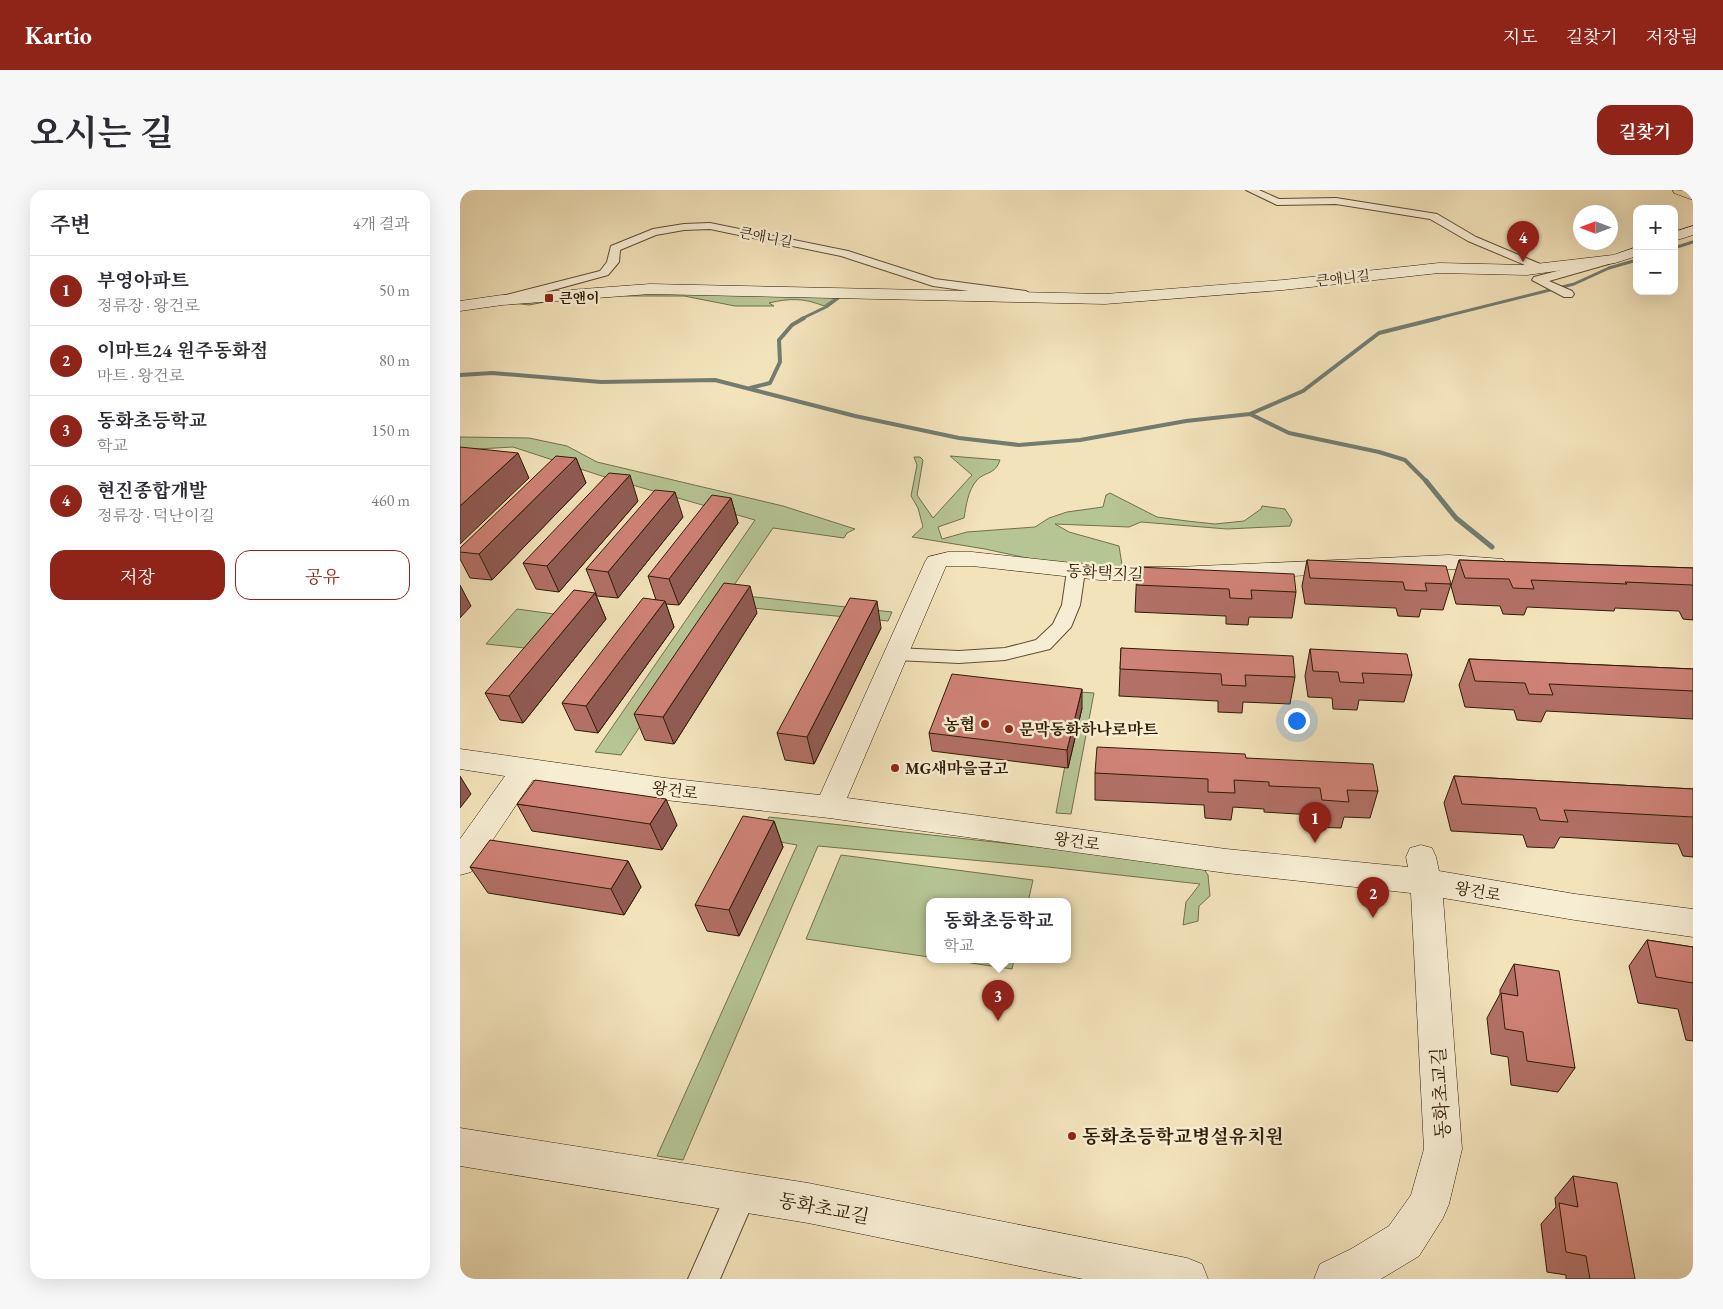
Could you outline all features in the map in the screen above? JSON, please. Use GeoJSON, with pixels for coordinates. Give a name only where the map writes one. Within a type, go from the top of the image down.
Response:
{"type":"FeatureCollection","features":[{"type":"Feature","properties":{"kind":"highway"},"geometry":{"type":"LineString","coordinates":[[1679,190],[1693,196]]}},
{"type":"Feature","properties":{"kind":"street"},"geometry":{"type":"LineString","coordinates":[[1251,190],[1277,202],[1336,201],[1433,216],[1542,276],[1566,293]]}},
{"type":"Feature","properties":{"kind":"street","name":"큰애니길"},"geometry":{"type":"LineString","coordinates":[[502,300],[604,273],[613,262],[615,248],[653,232],[684,227],[710,226],[844,253],[933,282],[1048,298]]}},
{"type":"Feature","properties":{"kind":"street"},"geometry":{"type":"LineString","coordinates":[[1678,236],[1693,230]]}},
{"type":"Feature","properties":{"kind":"street","name":"큰애니길"},"geometry":{"type":"LineString","coordinates":[[460,306],[502,300],[650,289],[1105,299],[1283,285],[1439,268],[1527,270],[1542,276],[1633,252]]}},
{"type":"Feature","properties":{"kind":"street","name":"동화택지길"},"geometry":{"type":"LineString","coordinates":[[829,808],[936,562],[948,559],[972,559],[1076,571],[1177,574],[1449,562],[1517,565]]}},
{"type":"Feature","properties":{"kind":"street"},"geometry":{"type":"LineString","coordinates":[[896,654],[959,657],[1005,654],[1042,645],[1061,627],[1071,605],[1076,571]]}},
{"type":"Feature","properties":{"kind":"street","name":"왕건로"},"geometry":{"type":"LineString","coordinates":[[460,760],[704,794],[829,808],[1226,861],[1376,878],[1423,869],[1575,908],[1693,923]]}},
{"type":"Feature","properties":{"kind":"street"},"geometry":{"type":"LineString","coordinates":[[460,863],[525,770]]}},
{"type":"Feature","properties":{"kind":"street","name":"동화초교길"},"geometry":{"type":"LineString","coordinates":[[1334,1279],[1366,1264],[1404,1241],[1429,1204],[1443,1149],[1423,869]]}},
{"type":"Feature","properties":{"kind":"street","name":"동화초교길"},"geometry":{"type":"LineString","coordinates":[[460,1147],[808,1203],[1187,1279]]}},
{"type":"Feature","properties":{"kind":"street"},"geometry":{"type":"LineString","coordinates":[[704,1279],[742,1193]]}},
{"type":"Feature","properties":{"kind":"green space"},"geometry":{"type":"Polygon","coordinates":[[[580,292],[834,296],[834,299],[824,306],[810,301],[784,300],[769,303],[774,306],[735,306],[684,296],[627,296],[614,294],[580,295],[529,305],[514,303],[580,292]]]}},
{"type":"Feature","properties":{"kind":"green space"},"geometry":{"type":"Polygon","coordinates":[[[460,437],[529,438],[567,446],[597,462],[783,506],[855,529],[847,533],[844,538],[773,528],[728,594],[892,612],[888,621],[721,605],[621,755],[595,752],[755,520],[608,478],[513,447],[460,450],[460,437]]]}},
{"type":"Feature","properties":{"kind":"green space"},"geometry":{"type":"Polygon","coordinates":[[[950,456],[1000,460],[993,471],[980,477],[971,488],[964,518],[938,527],[942,539],[967,532],[1035,527],[1049,518],[1067,512],[1103,507],[1106,495],[1110,493],[1157,517],[1215,524],[1244,521],[1261,509],[1262,506],[1285,509],[1292,520],[1290,526],[1227,529],[1141,522],[1129,527],[1055,524],[1069,532],[1119,546],[1123,571],[1036,560],[985,549],[912,537],[923,527],[918,508],[911,496],[917,465],[914,457],[920,457],[923,460],[917,495],[933,518],[972,475],[950,456]]]}},
{"type":"Feature","properties":{"kind":"green space"},"geometry":{"type":"Polygon","coordinates":[[[517,609],[554,614],[525,648],[486,644],[517,609]]]}},
{"type":"Feature","properties":{"kind":"green space"},"geometry":{"type":"Polygon","coordinates":[[[1079,692],[1094,693],[1071,814],[1056,813],[1079,692]]]}},
{"type":"Feature","properties":{"kind":"green space"},"geometry":{"type":"Polygon","coordinates":[[[769,817],[1201,865],[1208,875],[1210,896],[1199,906],[1198,921],[1183,925],[1186,902],[1200,884],[1048,867],[818,846],[683,1160],[657,1156],[797,845],[758,838],[769,817]]]}},
{"type":"Feature","properties":{"kind":"green space"},"geometry":{"type":"Polygon","coordinates":[[[841,855],[1033,880],[1029,898],[926,898],[926,957],[806,939],[841,855]]]}},
{"type":"Feature","properties":{"kind":"green space"},"geometry":{"type":"Polygon","coordinates":[[[971,963],[1013,963],[1012,969],[971,963]]]}},
{"type":"Feature","properties":{"kind":"building"},"geometry":{"type":"Polygon","coordinates":[[[460,447],[518,453],[460,506],[460,447]]]}},
{"type":"Feature","properties":{"kind":"building"},"geometry":{"type":"Polygon","coordinates":[[[556,456],[576,458],[479,554],[460,552],[460,548],[556,456]]]}},
{"type":"Feature","properties":{"kind":"building"},"geometry":{"type":"Polygon","coordinates":[[[609,473],[630,475],[547,566],[523,563],[609,473]]]}},
{"type":"Feature","properties":{"kind":"building"},"geometry":{"type":"Polygon","coordinates":[[[655,490],[675,492],[608,572],[586,569],[655,490]]]}},
{"type":"Feature","properties":{"kind":"building"},"geometry":{"type":"Polygon","coordinates":[[[712,495],[731,498],[669,579],[648,576],[712,495]]]}},
{"type":"Feature","properties":{"kind":"building"},"geometry":{"type":"Polygon","coordinates":[[[1307,560],[1446,566],[1451,584],[1425,583],[1427,591],[1405,590],[1403,582],[1310,578],[1307,560]]]}},
{"type":"Feature","properties":{"kind":"building"},"geometry":{"type":"Polygon","coordinates":[[[1459,560],[1693,568],[1693,586],[1531,580],[1534,589],[1513,588],[1509,579],[1465,578],[1459,560]]]}},
{"type":"Feature","properties":{"kind":"building"},"geometry":{"type":"Polygon","coordinates":[[[1137,567],[1294,574],[1296,592],[1251,590],[1252,599],[1230,598],[1229,589],[1137,585],[1137,567]]]}},
{"type":"Feature","properties":{"kind":"building"},"geometry":{"type":"Polygon","coordinates":[[[724,583],[750,586],[663,717],[634,714],[724,583]]]}},
{"type":"Feature","properties":{"kind":"building"},"geometry":{"type":"Polygon","coordinates":[[[574,590],[595,593],[509,696],[485,693],[574,590]]]}},
{"type":"Feature","properties":{"kind":"building"},"geometry":{"type":"Polygon","coordinates":[[[643,598],[665,601],[586,706],[562,703],[643,598]]]}},
{"type":"Feature","properties":{"kind":"building"},"geometry":{"type":"Polygon","coordinates":[[[850,598],[877,601],[807,737],[777,733],[850,598]]]}},
{"type":"Feature","properties":{"kind":"building"},"geometry":{"type":"Polygon","coordinates":[[[1121,648],[1293,656],[1295,677],[1245,675],[1246,686],[1222,685],[1221,674],[1120,669],[1121,648]]]}},
{"type":"Feature","properties":{"kind":"building"},"geometry":{"type":"Polygon","coordinates":[[[1310,649],[1407,654],[1412,675],[1362,673],[1364,683],[1340,682],[1338,672],[1313,671],[1310,649]]]}},
{"type":"Feature","properties":{"kind":"building"},"geometry":{"type":"Polygon","coordinates":[[[1469,659],[1693,669],[1693,691],[1549,684],[1553,695],[1529,694],[1525,683],[1475,681],[1469,659]]]}},
{"type":"Feature","properties":{"kind":"building","name":"문막동화하나로마트"},"geometry":{"type":"Polygon","coordinates":[[[952,674],[1082,689],[1067,750],[929,733],[952,674]]]}},
{"type":"Feature","properties":{"kind":"building"},"geometry":{"type":"Polygon","coordinates":[[[1097,747],[1245,754],[1246,758],[1373,764],[1378,791],[1347,790],[1349,802],[1322,800],[1320,788],[1269,786],[1269,782],[1234,780],[1235,793],[1208,792],[1208,779],[1095,773],[1097,747]]]}},
{"type":"Feature","properties":{"kind":"building"},"geometry":{"type":"Polygon","coordinates":[[[1454,776],[1693,789],[1693,817],[1564,810],[1568,822],[1540,820],[1536,808],[1462,804],[1454,776]]]}},
{"type":"Feature","properties":{"kind":"building"},"geometry":{"type":"Polygon","coordinates":[[[535,780],[666,799],[650,824],[517,804],[535,780]]]}},
{"type":"Feature","properties":{"kind":"building"},"geometry":{"type":"Polygon","coordinates":[[[743,816],[774,821],[729,910],[695,905],[743,816]]]}},
{"type":"Feature","properties":{"kind":"building"},"geometry":{"type":"Polygon","coordinates":[[[490,840],[628,861],[611,889],[470,867],[490,840]]]}},
{"type":"Feature","properties":{"kind":"building"},"geometry":{"type":"Polygon","coordinates":[[[1647,940],[1693,947],[1693,983],[1656,977],[1647,940]]]}},
{"type":"Feature","properties":{"kind":"building"},"geometry":{"type":"Polygon","coordinates":[[[1514,964],[1559,971],[1575,1068],[1527,1061],[1523,1032],[1505,1029],[1501,993],[1518,996],[1514,964]]]}},
{"type":"Feature","properties":{"kind":"building"},"geometry":{"type":"Polygon","coordinates":[[[1573,1176],[1617,1183],[1635,1279],[1590,1279],[1586,1256],[1566,1252],[1559,1203],[1578,1207],[1573,1176]]]}},
{"type":"Feature","properties":{"kind":"waterway"},"geometry":{"type":"LineString","coordinates":[[1678,247],[1693,242]]}},
{"type":"Feature","properties":{"kind":"waterway"},"geometry":{"type":"LineString","coordinates":[[1434,319],[1574,284],[1609,268],[1633,261]]}},
{"type":"Feature","properties":{"kind":"waterway"},"geometry":{"type":"LineString","coordinates":[[801,319],[826,307],[841,296]]}},
{"type":"Feature","properties":{"kind":"waterway"},"geometry":{"type":"LineString","coordinates":[[750,388],[770,383],[780,362],[779,340],[792,325],[804,318]]}},
{"type":"Feature","properties":{"kind":"waterway"},"geometry":{"type":"LineString","coordinates":[[1250,414],[1303,391],[1379,333],[1439,318]]}},
{"type":"Feature","properties":{"kind":"waterway"},"geometry":{"type":"LineString","coordinates":[[460,375],[492,373],[601,382],[715,380],[855,416],[959,438],[1019,445],[1080,440],[1186,421],[1250,414]]}},
{"type":"Feature","properties":{"kind":"waterway"},"geometry":{"type":"LineString","coordinates":[[1250,414],[1289,433],[1379,452],[1405,460],[1426,481]]}},
{"type":"Feature","properties":{"kind":"waterway"},"geometry":{"type":"LineString","coordinates":[[1426,481],[1456,518],[1492,547]]}},
{"type":"Feature","properties":{"kind":"place","name":"현진종합개발"},"geometry":{"type":"Point","coordinates":[1523,262]}},
{"type":"Feature","properties":{"kind":"place","name":"큰앤이"},"geometry":{"type":"Point","coordinates":[549,298]}},
{"type":"Feature","properties":{"kind":"place","name":"농협"},"geometry":{"type":"Point","coordinates":[985,724]}},
{"type":"Feature","properties":{"kind":"place","name":"문막동화하나로마트"},"geometry":{"type":"Point","coordinates":[1009,729]}},
{"type":"Feature","properties":{"kind":"place","name":"MG새마을금고"},"geometry":{"type":"Point","coordinates":[895,768]}},
{"type":"Feature","properties":{"kind":"place","name":"부영아파트"},"geometry":{"type":"Point","coordinates":[1315,843]}},
{"type":"Feature","properties":{"kind":"place","name":"이마트24 원주동화점"},"geometry":{"type":"Point","coordinates":[1373,918]}},
{"type":"Feature","properties":{"kind":"place","name":"동화초등학교"},"geometry":{"type":"Point","coordinates":[998,1021]}},
{"type":"Feature","properties":{"kind":"place","name":"동화초등학교병설유치원"},"geometry":{"type":"Point","coordinates":[1072,1136]}}]}
